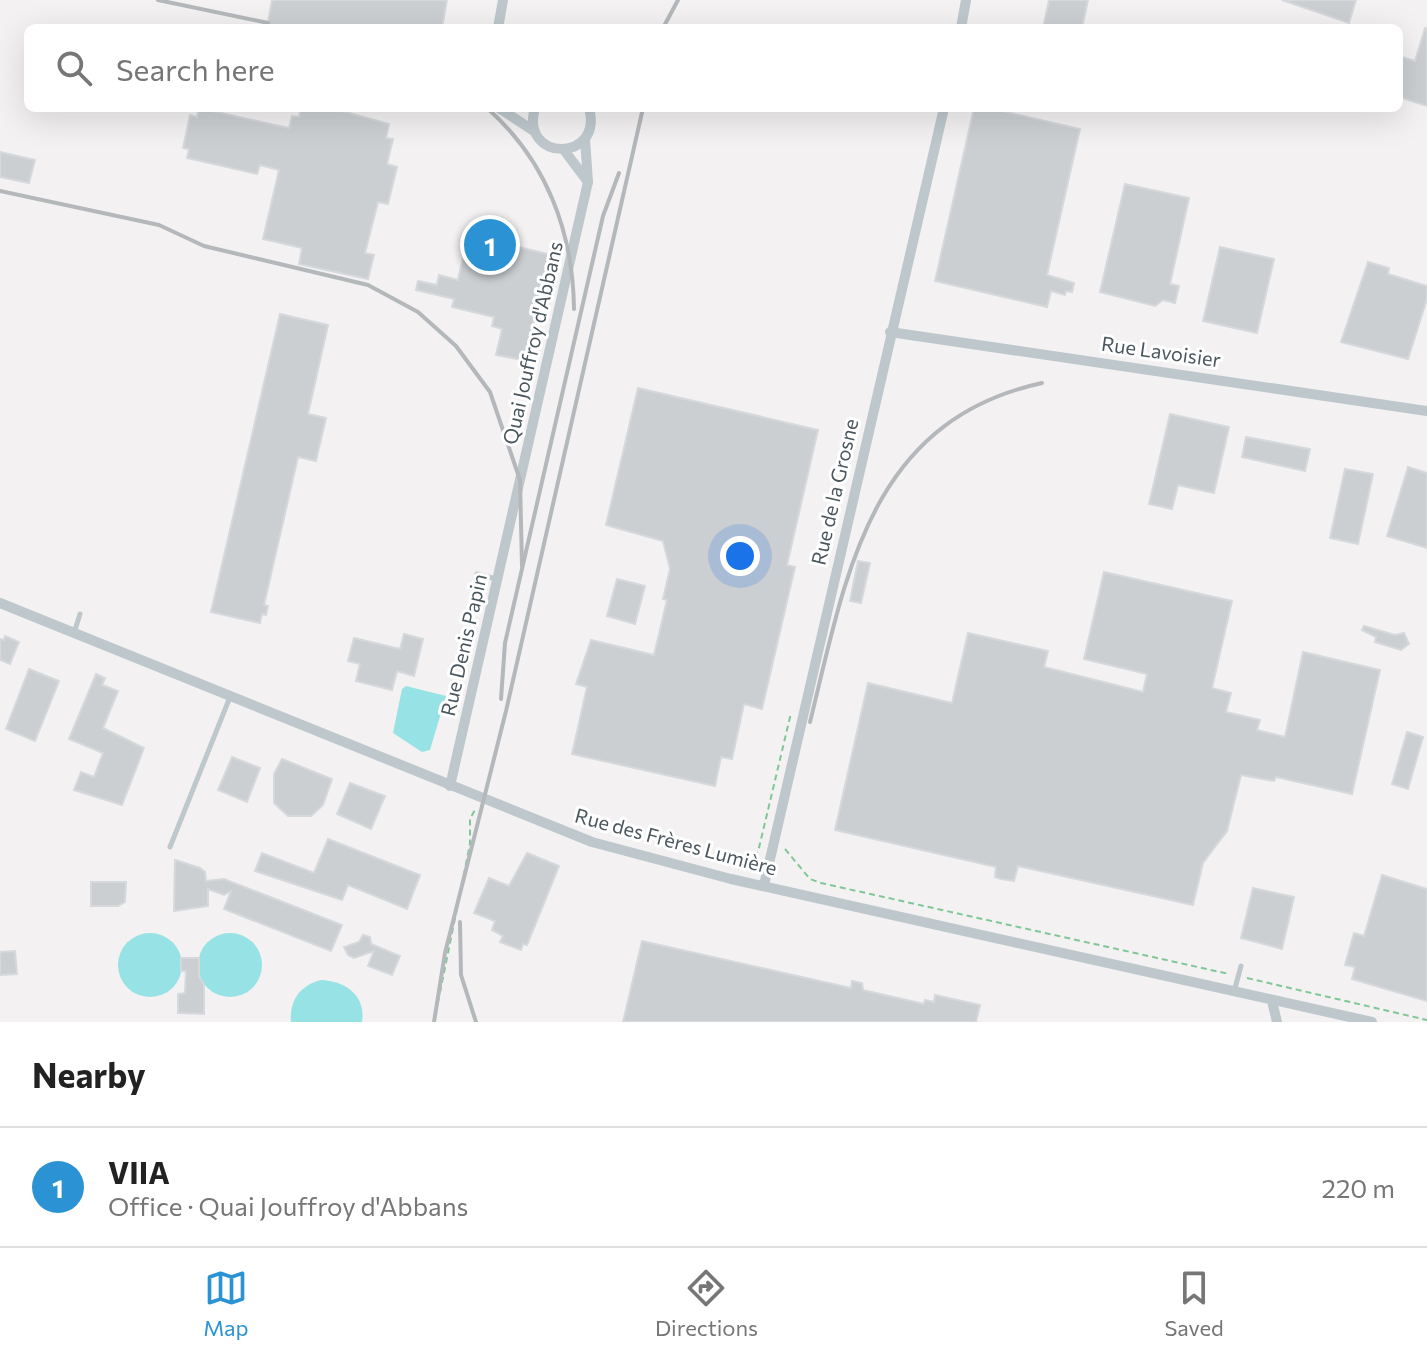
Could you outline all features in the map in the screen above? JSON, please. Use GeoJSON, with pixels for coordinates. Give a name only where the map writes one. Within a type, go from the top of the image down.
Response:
{"type":"FeatureCollection","features":[{"type":"Feature","properties":{"kind":"street"},"geometry":{"type":"LineString","coordinates":[[499,24],[503,0]]}},
{"type":"Feature","properties":{"kind":"street"},"geometry":{"type":"LineString","coordinates":[[962,24],[966,0]]}},
{"type":"Feature","properties":{"kind":"street"},"geometry":{"type":"LineString","coordinates":[[504,112],[534,131],[546,145],[564,150],[588,182]]}},
{"type":"Feature","properties":{"kind":"street"},"geometry":{"type":"LineString","coordinates":[[534,131],[535,112]]}},
{"type":"Feature","properties":{"kind":"street","name":"Quai Jouffroy d'Abbans"},"geometry":{"type":"LineString","coordinates":[[513,511],[588,182],[585,139],[593,112]]}},
{"type":"Feature","properties":{"kind":"street","name":"Rue de la Grosne"},"geometry":{"type":"LineString","coordinates":[[764,885],[943,112]]}},
{"type":"Feature","properties":{"kind":"street"},"geometry":{"type":"LineString","coordinates":[[564,150],[585,139]]}},
{"type":"Feature","properties":{"kind":"street","name":"Rue Lavoisier"},"geometry":{"type":"LineString","coordinates":[[890,332],[1427,411]]}},
{"type":"Feature","properties":{"kind":"street","name":"Rue Denis Papin"},"geometry":{"type":"LineString","coordinates":[[450,786],[513,511]]}},
{"type":"Feature","properties":{"kind":"street","name":"Rue des Frères Lumière"},"geometry":{"type":"LineString","coordinates":[[0,603],[592,842],[764,885],[1272,1001],[1319,1016],[1372,1022]]}},
{"type":"Feature","properties":{"kind":"street"},"geometry":{"type":"LineString","coordinates":[[1272,1001],[1277,1022]]}},
{"type":"Feature","properties":{"kind":"lane"},"geometry":{"type":"LineString","coordinates":[[477,574],[497,579]]}},
{"type":"Feature","properties":{"kind":"lane"},"geometry":{"type":"LineString","coordinates":[[73,633],[80,614]]}},
{"type":"Feature","properties":{"kind":"lane"},"geometry":{"type":"LineString","coordinates":[[170,847],[230,697]]}},
{"type":"Feature","properties":{"kind":"lane"},"geometry":{"type":"LineString","coordinates":[[1234,992],[1241,966]]}},
{"type":"Feature","properties":{"kind":"path"},"geometry":{"type":"LineString","coordinates":[[434,1022],[470,844],[470,819],[482,798]]}},
{"type":"Feature","properties":{"kind":"path"},"geometry":{"type":"LineString","coordinates":[[773,844],[788,850],[810,879],[821,883],[1427,1020]]}},
{"type":"Feature","properties":{"kind":"water"},"geometry":{"type":"Polygon","coordinates":[[[406,686],[446,696],[430,750],[422,752],[393,733],[402,689],[406,686]]]}},
{"type":"Feature","properties":{"kind":"water"},"geometry":{"type":"Polygon","coordinates":[[[150,933],[168,939],[176,947],[182,965],[176,983],[168,991],[150,997],[132,991],[124,983],[118,965],[124,947],[132,939],[150,933]]]}},
{"type":"Feature","properties":{"kind":"water"},"geometry":{"type":"Polygon","coordinates":[[[230,933],[248,939],[256,947],[262,965],[256,983],[248,991],[230,997],[212,991],[204,983],[198,965],[204,947],[212,939],[230,933]]]}},
{"type":"Feature","properties":{"kind":"water"},"geometry":{"type":"Polygon","coordinates":[[[321,980],[339,983],[352,992],[361,1005],[362,1022],[291,1022],[297,995],[321,980]]]}},
{"type":"Feature","properties":{"kind":"building"},"geometry":{"type":"Polygon","coordinates":[[[272,0],[447,0],[443,24],[268,24],[272,0]]]}},
{"type":"Feature","properties":{"kind":"building"},"geometry":{"type":"Polygon","coordinates":[[[1049,0],[1088,0],[1083,24],[1044,24],[1049,0]]]}},
{"type":"Feature","properties":{"kind":"building"},"geometry":{"type":"Polygon","coordinates":[[[1282,0],[1356,0],[1349,23],[1282,0]]]}},
{"type":"Feature","properties":{"kind":"building"},"geometry":{"type":"Polygon","coordinates":[[[1425,28],[1427,106],[1403,98],[1403,57],[1415,61],[1425,28]]]}},
{"type":"Feature","properties":{"kind":"building"},"geometry":{"type":"Polygon","coordinates":[[[198,112],[217,112],[289,128],[292,116],[299,117],[300,112],[346,112],[389,124],[386,138],[393,139],[387,164],[397,167],[388,204],[378,202],[365,253],[374,255],[368,279],[299,264],[302,248],[263,239],[279,170],[260,165],[257,174],[187,158],[189,149],[183,148],[190,115],[197,117],[198,112]]]}},
{"type":"Feature","properties":{"kind":"building"},"geometry":{"type":"Polygon","coordinates":[[[973,112],[1006,112],[1080,129],[1047,275],[1074,283],[1072,292],[1066,291],[1065,295],[1051,291],[1047,307],[935,281],[973,112]]]}},
{"type":"Feature","properties":{"kind":"building"},"geometry":{"type":"Polygon","coordinates":[[[0,152],[35,160],[29,183],[0,177],[0,152]]]}},
{"type":"Feature","properties":{"kind":"building"},"geometry":{"type":"Polygon","coordinates":[[[1125,184],[1189,198],[1170,284],[1179,286],[1175,303],[1163,300],[1155,306],[1100,292],[1125,184]]]}},
{"type":"Feature","properties":{"kind":"building"},"geometry":{"type":"Polygon","coordinates":[[[468,235],[552,255],[528,361],[496,355],[502,329],[492,326],[494,317],[452,307],[454,299],[416,290],[418,281],[437,285],[439,275],[458,280],[468,235]]]}},
{"type":"Feature","properties":{"kind":"building"},"geometry":{"type":"Polygon","coordinates":[[[1220,247],[1274,259],[1257,333],[1203,321],[1220,247]]]}},
{"type":"Feature","properties":{"kind":"building"},"geometry":{"type":"Polygon","coordinates":[[[1368,262],[1389,268],[1388,274],[1427,286],[1427,299],[1408,359],[1341,342],[1368,262]]]}},
{"type":"Feature","properties":{"kind":"building"},"geometry":{"type":"Polygon","coordinates":[[[280,314],[328,325],[308,414],[326,418],[316,461],[298,457],[264,605],[268,606],[266,615],[262,614],[260,623],[211,612],[280,314]]]}},
{"type":"Feature","properties":{"kind":"building"},"geometry":{"type":"Polygon","coordinates":[[[638,388],[818,430],[787,565],[795,567],[762,709],[744,704],[732,759],[721,757],[715,786],[572,754],[587,687],[576,684],[591,640],[654,655],[667,600],[663,599],[670,569],[663,541],[606,525],[638,388]]]}},
{"type":"Feature","properties":{"kind":"building"},"geometry":{"type":"Polygon","coordinates":[[[1170,414],[1229,427],[1214,493],[1178,485],[1172,509],[1149,504],[1170,414]]]}},
{"type":"Feature","properties":{"kind":"building"},"geometry":{"type":"Polygon","coordinates":[[[1246,437],[1310,449],[1305,471],[1242,457],[1246,437]]]}},
{"type":"Feature","properties":{"kind":"building"},"geometry":{"type":"Polygon","coordinates":[[[1408,467],[1427,473],[1427,548],[1387,536],[1408,467]]]}},
{"type":"Feature","properties":{"kind":"building"},"geometry":{"type":"Polygon","coordinates":[[[1345,469],[1373,474],[1358,544],[1330,538],[1345,469]]]}},
{"type":"Feature","properties":{"kind":"building"},"geometry":{"type":"Polygon","coordinates":[[[858,561],[870,563],[861,603],[850,601],[858,561]]]}},
{"type":"Feature","properties":{"kind":"building"},"geometry":{"type":"Polygon","coordinates":[[[1104,572],[1232,601],[1212,688],[1231,693],[1226,712],[1260,720],[1257,730],[1285,737],[1303,652],[1380,670],[1352,794],[1276,777],[1274,781],[1241,775],[1227,831],[1203,863],[1193,905],[1018,866],[1014,881],[1001,879],[995,877],[996,867],[835,830],[868,683],[952,703],[968,633],[1048,651],[1044,667],[1143,692],[1147,674],[1084,659],[1104,572]]]}},
{"type":"Feature","properties":{"kind":"building"},"geometry":{"type":"Polygon","coordinates":[[[617,579],[645,586],[635,624],[607,616],[617,579]]]}},
{"type":"Feature","properties":{"kind":"building"},"geometry":{"type":"Polygon","coordinates":[[[1364,626],[1395,635],[1404,633],[1409,644],[1401,650],[1375,642],[1376,637],[1362,630],[1364,626]]]}},
{"type":"Feature","properties":{"kind":"building"},"geometry":{"type":"Polygon","coordinates":[[[404,634],[423,639],[414,676],[397,671],[392,690],[356,681],[360,664],[348,661],[354,638],[400,649],[404,634]]]}},
{"type":"Feature","properties":{"kind":"building"},"geometry":{"type":"Polygon","coordinates":[[[5,636],[19,642],[10,664],[0,660],[0,639],[4,640],[5,636]]]}},
{"type":"Feature","properties":{"kind":"building"},"geometry":{"type":"Polygon","coordinates":[[[29,669],[59,681],[35,741],[6,729],[29,669]]]}},
{"type":"Feature","properties":{"kind":"building"},"geometry":{"type":"Polygon","coordinates":[[[96,674],[105,678],[102,685],[118,691],[103,728],[144,748],[122,805],[74,790],[81,772],[94,777],[103,753],[69,739],[96,674]]]}},
{"type":"Feature","properties":{"kind":"building"},"geometry":{"type":"Polygon","coordinates":[[[1407,732],[1423,737],[1408,789],[1392,784],[1407,732]]]}},
{"type":"Feature","properties":{"kind":"building"},"geometry":{"type":"Polygon","coordinates":[[[232,757],[260,768],[247,802],[218,790],[232,757]]]}},
{"type":"Feature","properties":{"kind":"building"},"geometry":{"type":"Polygon","coordinates":[[[282,759],[332,779],[323,805],[311,816],[288,816],[274,803],[274,774],[282,759]]]}},
{"type":"Feature","properties":{"kind":"building"},"geometry":{"type":"Polygon","coordinates":[[[350,783],[385,796],[371,829],[337,814],[350,783]]]}},
{"type":"Feature","properties":{"kind":"building"},"geometry":{"type":"Polygon","coordinates":[[[328,839],[420,875],[407,909],[348,885],[342,900],[255,871],[262,853],[314,873],[328,839]]]}},
{"type":"Feature","properties":{"kind":"building"},"geometry":{"type":"Polygon","coordinates":[[[527,853],[559,866],[527,945],[523,944],[521,950],[500,942],[503,936],[492,930],[495,921],[474,913],[489,878],[509,886],[527,853]]]}},
{"type":"Feature","properties":{"kind":"building"},"geometry":{"type":"Polygon","coordinates":[[[175,860],[200,868],[205,872],[206,881],[224,879],[342,925],[331,951],[224,909],[231,891],[224,895],[208,889],[208,906],[174,911],[175,860]]]}},
{"type":"Feature","properties":{"kind":"building"},"geometry":{"type":"Polygon","coordinates":[[[1382,875],[1427,889],[1427,1001],[1352,979],[1355,967],[1345,965],[1354,933],[1364,936],[1382,875]]]}},
{"type":"Feature","properties":{"kind":"building"},"geometry":{"type":"Polygon","coordinates":[[[91,882],[126,882],[125,902],[118,906],[91,906],[91,882]]]}},
{"type":"Feature","properties":{"kind":"building"},"geometry":{"type":"Polygon","coordinates":[[[1253,888],[1294,897],[1282,949],[1241,938],[1253,888]]]}},
{"type":"Feature","properties":{"kind":"building"},"geometry":{"type":"Polygon","coordinates":[[[363,935],[370,937],[371,944],[400,956],[392,975],[368,966],[374,951],[354,958],[348,955],[344,947],[359,942],[363,935]]]}},
{"type":"Feature","properties":{"kind":"building"},"geometry":{"type":"Polygon","coordinates":[[[642,941],[851,988],[852,981],[862,983],[863,990],[924,1004],[925,1000],[934,1002],[935,995],[980,1005],[976,1022],[623,1022],[642,941]]]}},
{"type":"Feature","properties":{"kind":"building"},"geometry":{"type":"Polygon","coordinates":[[[15,951],[17,974],[0,975],[0,952],[15,951]]]}},
{"type":"Feature","properties":{"kind":"building"},"geometry":{"type":"Polygon","coordinates":[[[181,958],[199,958],[199,977],[204,984],[204,1014],[178,1013],[178,994],[185,993],[186,971],[181,971],[181,958]]]}},
{"type":"Feature","properties":{"kind":"railway"},"geometry":{"type":"LineString","coordinates":[[158,0],[268,23]]}},
{"type":"Feature","properties":{"kind":"railway"},"geometry":{"type":"LineString","coordinates":[[665,24],[678,0]]}},
{"type":"Feature","properties":{"kind":"railway"},"geometry":{"type":"LineString","coordinates":[[491,112],[525,150],[552,199],[568,252],[574,309]]}},
{"type":"Feature","properties":{"kind":"railway"},"geometry":{"type":"LineString","coordinates":[[434,1022],[445,953],[506,711],[642,112]]}},
{"type":"Feature","properties":{"kind":"railway"},"geometry":{"type":"LineString","coordinates":[[501,699],[505,643],[603,216],[619,173]]}},
{"type":"Feature","properties":{"kind":"railway"},"geometry":{"type":"LineString","coordinates":[[0,191],[159,225],[204,246],[368,285],[418,312],[456,346],[490,392],[520,480],[522,566]]}},
{"type":"Feature","properties":{"kind":"railway"},"geometry":{"type":"LineString","coordinates":[[810,722],[853,561],[874,512],[902,469],[937,432],[984,403],[1042,383]]}},
{"type":"Feature","properties":{"kind":"railway"},"geometry":{"type":"LineString","coordinates":[[460,922],[461,975],[476,1022]]}},
{"type":"Feature","properties":{"kind":"place","name":"VIIA"},"geometry":{"type":"Point","coordinates":[490,245]}}]}
